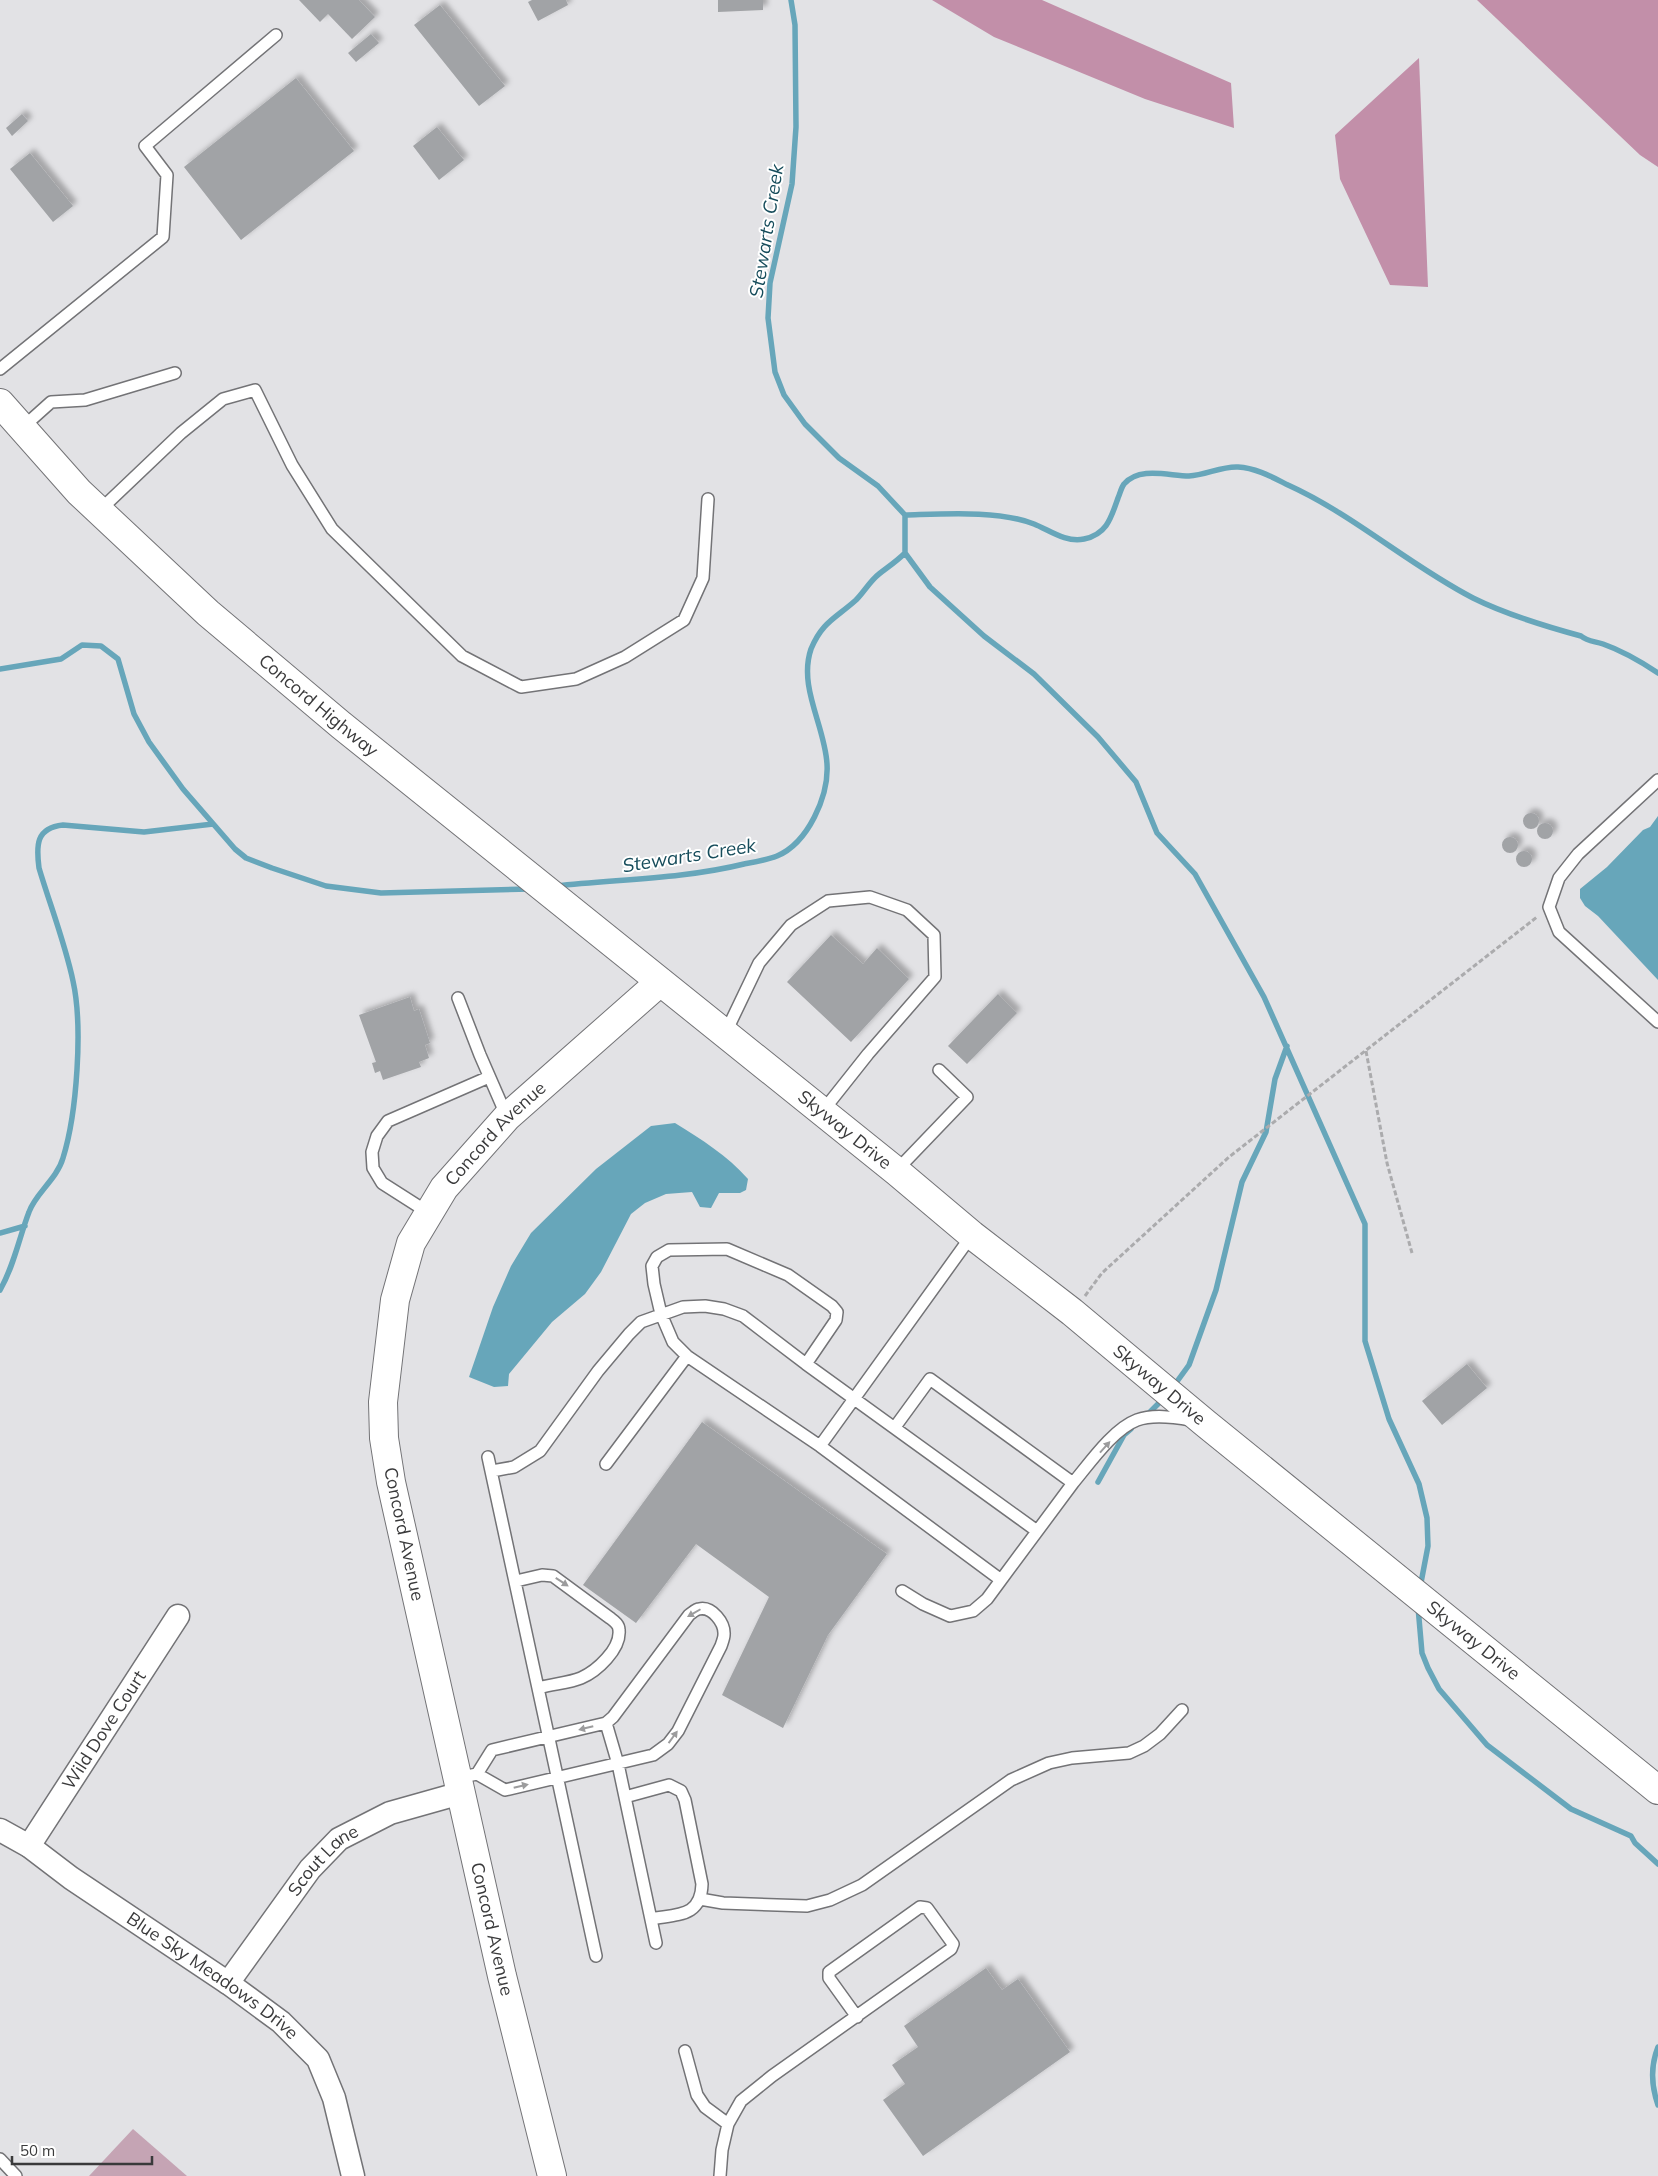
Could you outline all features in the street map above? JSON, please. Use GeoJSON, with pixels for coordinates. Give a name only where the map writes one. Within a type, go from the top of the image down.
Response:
{"type":"FeatureCollection","features":[{"type":"Feature","properties":{"kind":"main road","name":"Concord Highway"},"geometry":{"type":"LineString","coordinates":[[0,403],[79,492],[208,613],[326,713],[660,982]]}},
{"type":"Feature","properties":{"kind":"main road","name":"Skyway Drive"},"geometry":{"type":"LineString","coordinates":[[660,982],[896,1170],[972,1235],[1072,1312],[1205,1423],[1658,1790]]}},
{"type":"Feature","properties":{"kind":"main road","name":"Concord Avenue"},"geometry":{"type":"LineString","coordinates":[[552,2176],[502,1976],[465,1782],[391,1482],[384,1438],[383,1402],[395,1300],[411,1243],[444,1188],[507,1117],[660,982]]}},
{"type":"Feature","properties":{"kind":"street","name":"Wild Dove Court"},"geometry":{"type":"LineString","coordinates":[[29,1846],[178,1616]]}},
{"type":"Feature","properties":{"kind":"street","name":"Scout Lane"},"geometry":{"type":"LineString","coordinates":[[228,1983],[304,1876],[339,1839],[390,1813],[465,1782]]}},
{"type":"Feature","properties":{"kind":"street","name":"Blue Sky Meadows Drive"},"geometry":{"type":"LineString","coordinates":[[0,1830],[29,1846],[70,1878],[228,1983],[281,2022],[318,2059],[334,2098],[353,2176]]}},
{"type":"Feature","properties":{"kind":"lane"},"geometry":{"type":"LineString","coordinates":[[0,370],[163,237],[168,175],[145,146],[276,35]]}},
{"type":"Feature","properties":{"kind":"lane"},"geometry":{"type":"LineString","coordinates":[[22,428],[51,402],[85,400],[175,373]]}},
{"type":"Feature","properties":{"kind":"lane"},"geometry":{"type":"LineString","coordinates":[[99,511],[181,433],[223,399],[255,390],[292,465],[332,529],[462,656],[521,687],[576,679],[625,657],[684,620],[704,578],[708,500]]}},
{"type":"Feature","properties":{"kind":"lane"},"geometry":{"type":"LineString","coordinates":[[1658,780],[1578,854],[1559,878],[1549,907],[1558,932],[1658,1022]]}},
{"type":"Feature","properties":{"kind":"lane"},"geometry":{"type":"LineString","coordinates":[[725,1034],[759,963],[791,925],[828,901],[870,897],[907,910],[934,935],[935,977],[868,1054],[822,1112]]}},
{"type":"Feature","properties":{"kind":"lane"},"geometry":{"type":"LineString","coordinates":[[458,998],[507,1117]]}},
{"type":"Feature","properties":{"kind":"lane"},"geometry":{"type":"LineString","coordinates":[[896,1170],[967,1097],[939,1070]]}},
{"type":"Feature","properties":{"kind":"lane"},"geometry":{"type":"LineString","coordinates":[[429,1213],[382,1183],[374,1168],[372,1152],[377,1136],[388,1121],[490,1077]]}},
{"type":"Feature","properties":{"kind":"lane"},"geometry":{"type":"LineString","coordinates":[[820,1446],[972,1235]]}},
{"type":"Feature","properties":{"kind":"lane"},"geometry":{"type":"LineString","coordinates":[[806,1364],[836,1320],[837,1312],[832,1306],[788,1275],[727,1249],[669,1250],[657,1256],[652,1266],[654,1284],[661,1314],[672,1342],[687,1356],[820,1446],[1001,1580]]}},
{"type":"Feature","properties":{"kind":"lane"},"geometry":{"type":"LineString","coordinates":[[492,1471],[514,1467],[540,1451],[598,1371],[628,1334],[641,1322],[683,1307],[705,1306],[724,1309],[743,1316],[806,1364],[1037,1531]]}},
{"type":"Feature","properties":{"kind":"lane"},"geometry":{"type":"LineString","coordinates":[[606,1464],[687,1356]]}},
{"type":"Feature","properties":{"kind":"lane"},"geometry":{"type":"LineString","coordinates":[[895,1427],[930,1379],[1072,1483]]}},
{"type":"Feature","properties":{"kind":"lane"},"geometry":{"type":"LineString","coordinates":[[902,1591],[922,1604],[950,1616],[972,1611],[987,1599],[1072,1483],[1123,1428],[1137,1420],[1171,1416],[1205,1423]]}},
{"type":"Feature","properties":{"kind":"lane"},"geometry":{"type":"LineString","coordinates":[[488,1457],[596,1956]]}},
{"type":"Feature","properties":{"kind":"lane"},"geometry":{"type":"LineString","coordinates":[[516,1581],[542,1575],[553,1576],[610,1618],[617,1624],[620,1630],[609,1655],[594,1670],[580,1678],[539,1688]]}},
{"type":"Feature","properties":{"kind":"lane"},"geometry":{"type":"LineString","coordinates":[[699,1609],[708,1610],[716,1615],[723,1625],[725,1634],[721,1646],[678,1732],[668,1744],[653,1755],[505,1790],[465,1782],[492,1750],[550,1737],[606,1723],[613,1718],[689,1615],[699,1609]]}},
{"type":"Feature","properties":{"kind":"lane"},"geometry":{"type":"LineString","coordinates":[[700,1899],[723,1903],[787,1906],[807,1906],[830,1900],[862,1886],[1011,1780],[1049,1762],[1129,1752],[1144,1746],[1160,1734],[1182,1710]]}},
{"type":"Feature","properties":{"kind":"lane"},"geometry":{"type":"LineString","coordinates":[[606,1723],[618,1764],[656,1943]]}},
{"type":"Feature","properties":{"kind":"lane"},"geometry":{"type":"LineString","coordinates":[[625,1796],[669,1785],[681,1791],[686,1800],[702,1884],[700,1899],[698,1904],[691,1910],[651,1919]]}},
{"type":"Feature","properties":{"kind":"lane"},"geometry":{"type":"LineString","coordinates":[[720,2176],[722,2150],[728,2124],[741,2101],[772,2076],[858,2017],[951,1949],[952,1944],[927,1908],[920,1907],[829,1972],[829,1978],[858,2017]]}},
{"type":"Feature","properties":{"kind":"lane"},"geometry":{"type":"LineString","coordinates":[[685,2051],[697,2095],[705,2107],[728,2124]]}},
{"type":"Feature","properties":{"kind":"lane"},"geometry":{"type":"LineString","coordinates":[[0,2159],[16,2176]]}},
{"type":"Feature","properties":{"kind":"path"},"geometry":{"type":"LineString","coordinates":[[1072,1312],[1102,1273],[1229,1157],[1549,907]]}},
{"type":"Feature","properties":{"kind":"path"},"geometry":{"type":"LineString","coordinates":[[1366,1051],[1387,1163],[1412,1253]]}},
{"type":"Feature","properties":{"kind":"shaded area"},"geometry":{"type":"Polygon","coordinates":[[[932,0],[1042,0],[1231,83],[1234,128],[1145,99],[994,37],[932,0]]]}},
{"type":"Feature","properties":{"kind":"shaded area"},"geometry":{"type":"Polygon","coordinates":[[[1477,0],[1658,0],[1658,167],[1640,155],[1477,0]]]}},
{"type":"Feature","properties":{"kind":"shaded area"},"geometry":{"type":"Polygon","coordinates":[[[1419,58],[1428,287],[1390,285],[1340,179],[1335,135],[1419,58]]]}},
{"type":"Feature","properties":{"kind":"shaded area"},"geometry":{"type":"Polygon","coordinates":[[[133,2129],[187,2176],[89,2176],[133,2129]]]}},
{"type":"Feature","properties":{"kind":"water"},"geometry":{"type":"Polygon","coordinates":[[[1658,816],[1658,980],[1598,916],[1585,906],[1580,898],[1580,889],[1607,867],[1643,830],[1650,827],[1658,816]]]}},
{"type":"Feature","properties":{"kind":"water"},"geometry":{"type":"Polygon","coordinates":[[[675,1123],[714,1148],[740,1170],[748,1179],[746,1190],[740,1193],[719,1193],[711,1208],[700,1207],[692,1192],[666,1194],[645,1203],[631,1214],[601,1272],[585,1294],[552,1322],[509,1374],[508,1386],[494,1387],[469,1377],[493,1307],[511,1266],[531,1233],[596,1169],[651,1126],[675,1123]]]}},
{"type":"Feature","properties":{"kind":"building"},"geometry":{"type":"Polygon","coordinates":[[[299,0],[359,0],[375,17],[352,39],[328,14],[320,22],[299,0]]]}},
{"type":"Feature","properties":{"kind":"building"},"geometry":{"type":"Polygon","coordinates":[[[532,0],[566,0],[568,5],[538,21],[528,2],[532,0]]]}},
{"type":"Feature","properties":{"kind":"building"},"geometry":{"type":"Polygon","coordinates":[[[718,0],[763,0],[763,10],[718,12],[718,0]]]}},
{"type":"Feature","properties":{"kind":"building"},"geometry":{"type":"Polygon","coordinates":[[[440,5],[505,86],[479,106],[414,25],[440,5]]]}},
{"type":"Feature","properties":{"kind":"building"},"geometry":{"type":"Polygon","coordinates":[[[371,34],[379,43],[356,62],[348,53],[371,34]]]}},
{"type":"Feature","properties":{"kind":"building"},"geometry":{"type":"Polygon","coordinates":[[[296,78],[354,151],[241,240],[184,167],[296,78]]]}},
{"type":"Feature","properties":{"kind":"building"},"geometry":{"type":"Polygon","coordinates":[[[22,114],[28,121],[12,136],[6,128],[22,114]]]}},
{"type":"Feature","properties":{"kind":"building"},"geometry":{"type":"Polygon","coordinates":[[[437,127],[464,160],[439,180],[413,146],[437,127]]]}},
{"type":"Feature","properties":{"kind":"building"},"geometry":{"type":"Polygon","coordinates":[[[30,153],[73,206],[53,222],[10,169],[30,153]]]}},
{"type":"Feature","properties":{"kind":"building"},"geometry":{"type":"Polygon","coordinates":[[[1531,813],[1537,815],[1539,821],[1537,827],[1531,829],[1525,827],[1523,821],[1525,815],[1531,813]]]}},
{"type":"Feature","properties":{"kind":"building"},"geometry":{"type":"Polygon","coordinates":[[[1545,823],[1551,825],[1553,831],[1551,837],[1545,839],[1539,837],[1537,831],[1539,825],[1545,823]]]}},
{"type":"Feature","properties":{"kind":"building"},"geometry":{"type":"Polygon","coordinates":[[[1510,837],[1516,839],[1518,845],[1516,851],[1510,853],[1504,851],[1502,845],[1504,839],[1510,837]]]}},
{"type":"Feature","properties":{"kind":"building"},"geometry":{"type":"Polygon","coordinates":[[[1524,851],[1530,853],[1532,859],[1530,865],[1524,867],[1518,865],[1516,859],[1518,853],[1524,851]]]}},
{"type":"Feature","properties":{"kind":"building"},"geometry":{"type":"Polygon","coordinates":[[[831,935],[863,964],[877,948],[909,979],[851,1042],[787,982],[831,935]]]}},
{"type":"Feature","properties":{"kind":"building"},"geometry":{"type":"Polygon","coordinates":[[[998,994],[1017,1013],[967,1064],[948,1046],[998,994]]]}},
{"type":"Feature","properties":{"kind":"building"},"geometry":{"type":"Polygon","coordinates":[[[410,997],[414,1011],[419,1009],[430,1043],[425,1045],[429,1058],[419,1062],[421,1067],[383,1080],[380,1071],[375,1073],[372,1063],[376,1062],[359,1015],[410,997]]]}},
{"type":"Feature","properties":{"kind":"building"},"geometry":{"type":"Polygon","coordinates":[[[1467,1364],[1487,1388],[1442,1425],[1422,1401],[1467,1364]]]}},
{"type":"Feature","properties":{"kind":"building"},"geometry":{"type":"Polygon","coordinates":[[[702,1422],[887,1554],[828,1635],[783,1728],[722,1695],[769,1597],[696,1544],[636,1623],[583,1585],[702,1422]]]}},
{"type":"Feature","properties":{"kind":"building"},"geometry":{"type":"Polygon","coordinates":[[[986,1968],[1002,1990],[1018,1979],[1070,2052],[923,2156],[883,2100],[905,2084],[892,2065],[918,2047],[904,2026],[986,1968]]]}},
{"type":"Feature","properties":{"kind":"waterway","name":"Stewarts Creek"},"geometry":{"type":"LineString","coordinates":[[556,886],[674,876],[721,869],[777,856],[788,850],[798,841],[807,830],[820,804],[827,777],[825,750],[813,706],[808,678],[808,663],[811,649],[825,626],[856,600],[876,577],[905,553],[905,515],[878,486],[839,458],[805,424],[784,395],[775,372],[768,318],[770,283],[792,184],[796,127],[795,25],[791,0]]}},
{"type":"Feature","properties":{"kind":"waterway"},"geometry":{"type":"LineString","coordinates":[[905,515],[971,514],[1004,517],[1034,524],[1064,538],[1077,540],[1092,537],[1103,529],[1113,512],[1124,484],[1138,475],[1155,473],[1189,476],[1226,468],[1251,469],[1264,473],[1312,497],[1359,525],[1426,571],[1473,598],[1512,615],[1610,647],[1658,673]]}},
{"type":"Feature","properties":{"kind":"waterway"},"geometry":{"type":"LineString","coordinates":[[905,553],[930,587],[984,636],[1034,674],[1098,737],[1136,782],[1157,833],[1195,874],[1264,997],[1365,1224],[1365,1341],[1389,1419],[1419,1484],[1427,1518],[1428,1546],[1420,1588]]}},
{"type":"Feature","properties":{"kind":"waterway","name":"Stewarts Creek"},"geometry":{"type":"LineString","coordinates":[[0,669],[61,659],[82,645],[101,646],[118,659],[134,714],[149,742],[183,789],[235,849],[246,858],[326,886],[381,893],[530,889]]}},
{"type":"Feature","properties":{"kind":"waterway"},"geometry":{"type":"LineString","coordinates":[[0,1290],[9,1271],[32,1205],[60,1166],[68,1139],[75,1094],[78,1045],[76,1000],[66,953],[39,868],[38,845],[40,839],[47,830],[63,825],[144,832],[213,824]]}},
{"type":"Feature","properties":{"kind":"waterway"},"geometry":{"type":"LineString","coordinates":[[1173,1387],[1189,1365],[1216,1290],[1242,1182],[1266,1132],[1275,1079],[1287,1046]]}},
{"type":"Feature","properties":{"kind":"waterway"},"geometry":{"type":"LineString","coordinates":[[0,1233],[25,1226]]}},
{"type":"Feature","properties":{"kind":"waterway"},"geometry":{"type":"LineString","coordinates":[[1146,1416],[1164,1398]]}},
{"type":"Feature","properties":{"kind":"waterway"},"geometry":{"type":"LineString","coordinates":[[1098,1482],[1124,1435],[1131,1429]]}},
{"type":"Feature","properties":{"kind":"waterway"},"geometry":{"type":"LineString","coordinates":[[1418,1607],[1422,1653],[1428,1668],[1439,1689],[1487,1745],[1571,1809],[1631,1836],[1635,1843],[1658,1864]]}},
{"type":"Feature","properties":{"kind":"waterway"},"geometry":{"type":"LineString","coordinates":[[1658,2047],[1652,2076],[1658,2105]]}}]}
